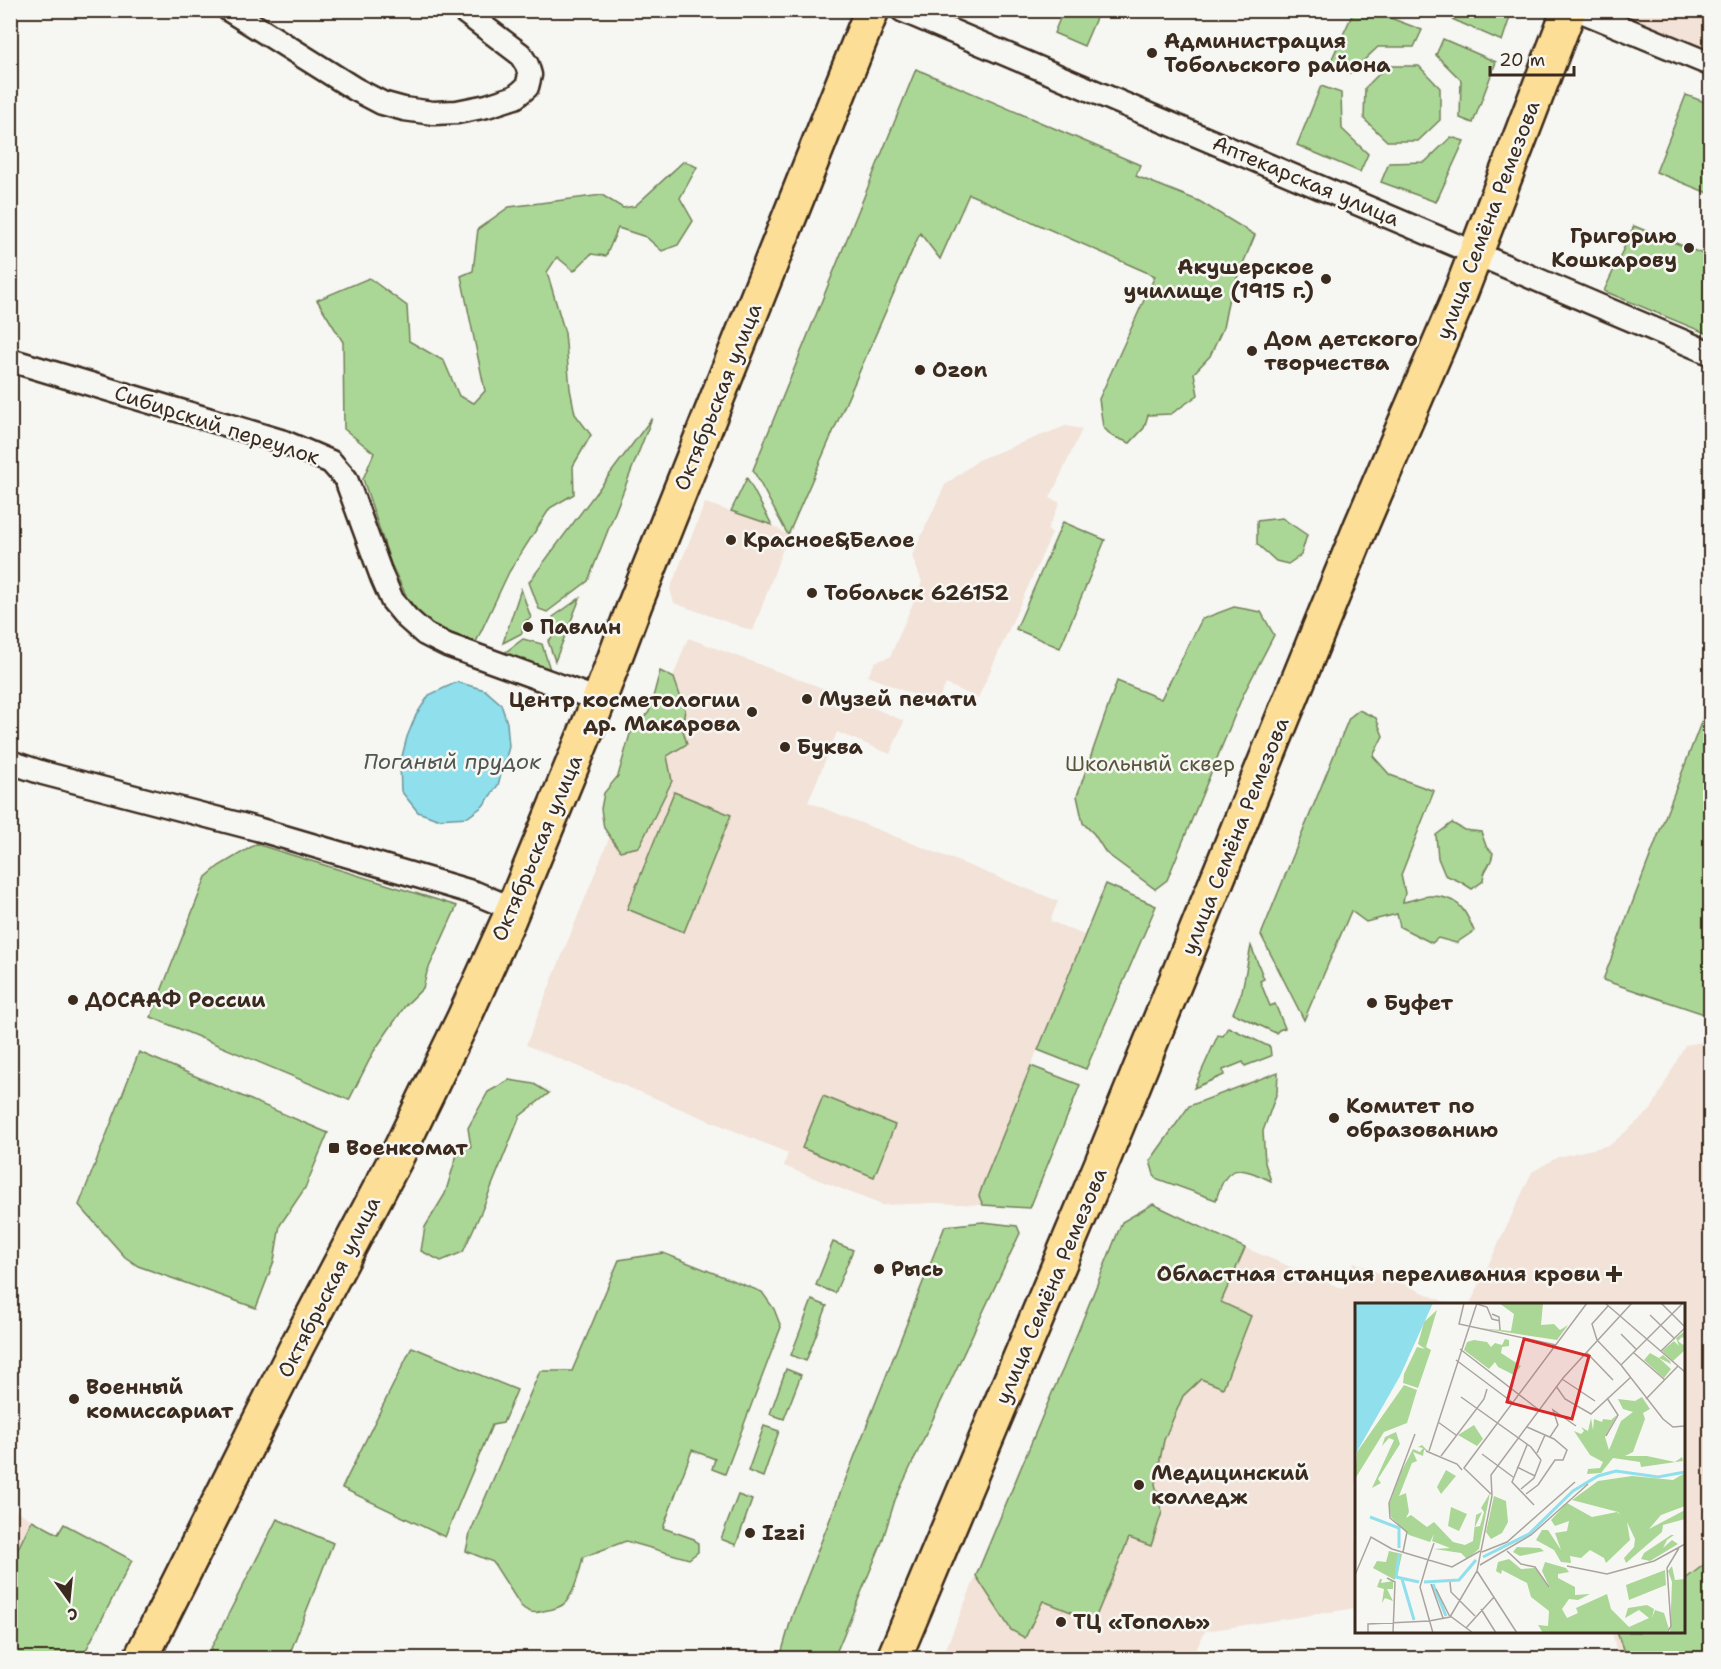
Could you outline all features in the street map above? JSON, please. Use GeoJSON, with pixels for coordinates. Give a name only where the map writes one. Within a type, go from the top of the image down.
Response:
{"type":"FeatureCollection","features":[{"type":"Feature","properties":{"kind":"main road","name":"Октябрьская улица"},"geometry":{"type":"LineString","coordinates":[[141,1659],[297,1346],[430,1091],[513,909],[872,10]]}},
{"type":"Feature","properties":{"kind":"main road","name":"улица Семёна Ремезова"},"geometry":{"type":"LineString","coordinates":[[894,1659],[1101,1165],[1361,526],[1476,253],[1569,10]]}},
{"type":"Feature","properties":{"kind":"street"},"geometry":{"type":"LineString","coordinates":[[229,10],[382,103],[404,110],[433,113],[457,112],[487,106],[515,97],[527,87],[530,75],[520,54],[462,10]]}},
{"type":"Feature","properties":{"kind":"street","name":"Аптекарская улица"},"geometry":{"type":"LineString","coordinates":[[902,10],[1710,353]]}},
{"type":"Feature","properties":{"kind":"street"},"geometry":{"type":"LineString","coordinates":[[1579,10],[1710,64]]}},
{"type":"Feature","properties":{"kind":"street","name":"Сибирский переулок"},"geometry":{"type":"LineString","coordinates":[[10,360],[284,442],[331,462],[346,479],[381,577],[392,600],[407,618],[425,634],[447,645],[598,700]]}},
{"type":"Feature","properties":{"kind":"street"},"geometry":{"type":"LineString","coordinates":[[10,762],[43,773],[256,829],[483,896],[513,909]]}},
{"type":"Feature","properties":{"kind":"shaded area"},"geometry":{"type":"Polygon","coordinates":[[[1623,11],[1710,11],[1710,48],[1636,22],[1623,11]]]}},
{"type":"Feature","properties":{"kind":"shaded area"},"geometry":{"type":"Polygon","coordinates":[[[1066,426],[1082,429],[1050,498],[1060,503],[1047,530],[1052,533],[978,698],[946,684],[936,704],[868,676],[875,662],[890,657],[922,582],[912,556],[945,485],[980,459],[1066,426]]]}},
{"type":"Feature","properties":{"kind":"shaded area"},"geometry":{"type":"Polygon","coordinates":[[[705,503],[772,525],[788,535],[753,631],[674,603],[670,589],[705,503]]]}},
{"type":"Feature","properties":{"kind":"shaded area"},"geometry":{"type":"Polygon","coordinates":[[[688,638],[852,699],[904,721],[890,754],[837,732],[808,802],[1058,901],[1050,921],[1084,935],[983,1184],[979,1196],[983,1205],[933,1203],[882,1205],[784,1166],[788,1153],[526,1045],[688,638]]]}},
{"type":"Feature","properties":{"kind":"shaded area"},"geometry":{"type":"Polygon","coordinates":[[[1710,1041],[1710,1658],[1621,1658],[1612,1633],[1685,1633],[1685,1303],[1470,1303],[1532,1172],[1558,1157],[1610,1145],[1651,1110],[1685,1045],[1710,1041]]]}},
{"type":"Feature","properties":{"kind":"shaded area","name":"Медицинский колледж"},"geometry":{"type":"Polygon","coordinates":[[[1153,1204],[1245,1248],[1344,1289],[1354,1262],[1447,1303],[1355,1303],[1355,1608],[1205,1631],[1192,1658],[942,1658],[1063,1369],[1122,1222],[1153,1204]]]}},
{"type":"Feature","properties":{"kind":"shaded area"},"geometry":{"type":"Polygon","coordinates":[[[11,1507],[32,1520],[11,1563],[11,1507]]]}},
{"type":"Feature","properties":{"kind":"green space"},"geometry":{"type":"Polygon","coordinates":[[[1455,10],[1512,11],[1502,41],[1452,19],[1455,10]]]}},
{"type":"Feature","properties":{"kind":"green space"},"geometry":{"type":"Polygon","coordinates":[[[1063,11],[1099,11],[1084,46],[1054,33],[1063,11]]]}},
{"type":"Feature","properties":{"kind":"green space"},"geometry":{"type":"Polygon","coordinates":[[[1354,11],[1372,11],[1422,30],[1414,47],[1378,47],[1350,73],[1330,63],[1354,11]]]}},
{"type":"Feature","properties":{"kind":"green space"},"geometry":{"type":"Polygon","coordinates":[[[1443,39],[1496,62],[1473,123],[1460,118],[1461,80],[1436,55],[1443,39]]]}},
{"type":"Feature","properties":{"kind":"green space"},"geometry":{"type":"Polygon","coordinates":[[[1387,66],[1419,66],[1440,88],[1440,120],[1418,141],[1387,141],[1364,119],[1365,88],[1387,66]]]}},
{"type":"Feature","properties":{"kind":"green space"},"geometry":{"type":"Polygon","coordinates":[[[916,69],[1140,165],[1136,176],[1199,201],[1255,235],[1229,297],[1223,328],[1210,356],[1194,373],[1198,395],[1171,414],[1148,415],[1144,428],[1130,443],[1112,436],[1103,427],[1099,399],[1155,276],[969,194],[940,259],[920,233],[788,535],[753,470],[916,69]]]}},
{"type":"Feature","properties":{"kind":"green space"},"geometry":{"type":"Polygon","coordinates":[[[1321,86],[1341,93],[1342,129],[1368,154],[1360,172],[1297,145],[1321,86]]]}},
{"type":"Feature","properties":{"kind":"green space"},"geometry":{"type":"Polygon","coordinates":[[[1686,95],[1710,104],[1710,194],[1656,172],[1686,95]]]}},
{"type":"Feature","properties":{"kind":"green space"},"geometry":{"type":"Polygon","coordinates":[[[1451,137],[1464,141],[1436,202],[1381,182],[1389,163],[1425,162],[1451,137]]]}},
{"type":"Feature","properties":{"kind":"green space"},"geometry":{"type":"Polygon","coordinates":[[[684,161],[697,167],[680,198],[693,221],[678,245],[662,251],[646,237],[618,228],[606,256],[591,254],[574,271],[557,257],[547,272],[565,333],[570,389],[575,414],[591,435],[573,466],[574,494],[550,508],[509,572],[476,642],[437,630],[416,616],[391,564],[363,479],[374,453],[344,429],[343,342],[317,300],[369,278],[407,306],[409,341],[444,361],[459,396],[474,403],[485,391],[461,276],[473,271],[478,229],[509,207],[602,195],[623,208],[635,206],[684,161]]]}},
{"type":"Feature","properties":{"kind":"green space"},"geometry":{"type":"Polygon","coordinates":[[[1634,226],[1710,257],[1710,335],[1604,291],[1634,226]]]}},
{"type":"Feature","properties":{"kind":"green space"},"geometry":{"type":"Polygon","coordinates":[[[652,418],[588,581],[547,612],[539,609],[529,582],[652,418]]]}},
{"type":"Feature","properties":{"kind":"green space"},"geometry":{"type":"Polygon","coordinates":[[[747,478],[772,525],[731,511],[747,478]]]}},
{"type":"Feature","properties":{"kind":"green space"},"geometry":{"type":"Polygon","coordinates":[[[1282,518],[1307,535],[1301,555],[1288,564],[1276,561],[1257,544],[1257,521],[1282,518]]]}},
{"type":"Feature","properties":{"kind":"green space"},"geometry":{"type":"Polygon","coordinates":[[[1063,522],[1105,540],[1060,648],[1016,629],[1063,522]]]}},
{"type":"Feature","properties":{"kind":"green space"},"geometry":{"type":"Polygon","coordinates":[[[521,589],[531,618],[526,620],[522,633],[503,643],[521,589]]]}},
{"type":"Feature","properties":{"kind":"green space"},"geometry":{"type":"Polygon","coordinates":[[[580,598],[555,661],[548,641],[556,630],[553,617],[580,598]]]}},
{"type":"Feature","properties":{"kind":"green space","name":"Школьный сквер"},"geometry":{"type":"Polygon","coordinates":[[[1234,607],[1261,612],[1274,635],[1243,695],[1167,880],[1155,889],[1106,853],[1094,834],[1083,823],[1077,796],[1117,681],[1161,699],[1202,619],[1234,607]]]}},
{"type":"Feature","properties":{"kind":"green space"},"geometry":{"type":"Polygon","coordinates":[[[523,639],[542,644],[552,676],[499,657],[523,639]]]}},
{"type":"Feature","properties":{"kind":"green space"},"geometry":{"type":"Polygon","coordinates":[[[660,671],[674,678],[685,710],[682,727],[687,744],[667,756],[672,781],[639,847],[620,851],[604,828],[601,809],[604,793],[618,776],[630,734],[649,712],[660,671]]]}},
{"type":"Feature","properties":{"kind":"green space"},"geometry":{"type":"Polygon","coordinates":[[[1710,699],[1710,1016],[1603,980],[1710,699]]]}},
{"type":"Feature","properties":{"kind":"green space"},"geometry":{"type":"Polygon","coordinates":[[[1359,710],[1376,718],[1383,736],[1373,756],[1390,775],[1434,791],[1401,875],[1405,893],[1403,902],[1427,896],[1447,898],[1459,905],[1474,931],[1456,943],[1438,938],[1432,943],[1400,927],[1397,914],[1366,922],[1351,911],[1304,1020],[1261,935],[1349,718],[1359,710]]]}},
{"type":"Feature","properties":{"kind":"green space"},"geometry":{"type":"Polygon","coordinates":[[[674,792],[731,815],[684,932],[627,909],[674,792]]]}},
{"type":"Feature","properties":{"kind":"green space"},"geometry":{"type":"Polygon","coordinates":[[[1452,823],[1464,830],[1481,832],[1486,846],[1493,853],[1483,881],[1472,889],[1445,875],[1438,858],[1436,835],[1452,823]]]}},
{"type":"Feature","properties":{"kind":"green space"},"geometry":{"type":"Polygon","coordinates":[[[256,844],[457,906],[427,972],[423,988],[405,1006],[374,1051],[349,1100],[151,1017],[206,877],[219,866],[256,844]]]}},
{"type":"Feature","properties":{"kind":"green space"},"geometry":{"type":"Polygon","coordinates":[[[1106,884],[1156,906],[1086,1069],[1038,1050],[1106,884]]]}},
{"type":"Feature","properties":{"kind":"green space"},"geometry":{"type":"Polygon","coordinates":[[[1251,946],[1264,979],[1260,981],[1270,1006],[1275,1004],[1285,1028],[1276,1033],[1233,1013],[1242,991],[1251,946]]]}},
{"type":"Feature","properties":{"kind":"green space"},"geometry":{"type":"Polygon","coordinates":[[[1228,1027],[1270,1047],[1271,1056],[1245,1066],[1243,1062],[1223,1070],[1224,1075],[1194,1088],[1218,1035],[1223,1036],[1228,1027]]]}},
{"type":"Feature","properties":{"kind":"green space"},"geometry":{"type":"Polygon","coordinates":[[[139,1052],[328,1133],[305,1188],[280,1225],[274,1261],[256,1308],[138,1266],[125,1257],[79,1205],[139,1052]]]}},
{"type":"Feature","properties":{"kind":"green space"},"geometry":{"type":"Polygon","coordinates":[[[1031,1066],[1080,1085],[1030,1208],[983,1205],[979,1196],[983,1184],[1031,1066]]]}},
{"type":"Feature","properties":{"kind":"green space"},"geometry":{"type":"Polygon","coordinates":[[[1278,1072],[1277,1092],[1263,1131],[1265,1163],[1271,1181],[1242,1170],[1230,1173],[1220,1188],[1216,1200],[1155,1178],[1150,1161],[1189,1106],[1278,1072]]]}},
{"type":"Feature","properties":{"kind":"green space"},"geometry":{"type":"Polygon","coordinates":[[[509,1080],[534,1084],[549,1093],[520,1116],[463,1252],[441,1261],[421,1251],[425,1227],[445,1194],[459,1148],[471,1147],[468,1128],[488,1092],[509,1080]]]}},
{"type":"Feature","properties":{"kind":"green space"},"geometry":{"type":"Polygon","coordinates":[[[823,1096],[895,1125],[874,1177],[802,1148],[823,1096]]]}},
{"type":"Feature","properties":{"kind":"green space"},"geometry":{"type":"Polygon","coordinates":[[[1153,1204],[1245,1248],[1221,1302],[1251,1316],[1223,1388],[1201,1379],[1183,1396],[1164,1440],[1155,1484],[1162,1512],[1151,1546],[1129,1538],[1094,1621],[1043,1601],[1025,1638],[1011,1630],[976,1576],[1122,1222],[1153,1204]]]}},
{"type":"Feature","properties":{"kind":"green space"},"geometry":{"type":"Polygon","coordinates":[[[983,1222],[1017,1226],[1020,1233],[895,1500],[882,1542],[834,1658],[780,1658],[792,1616],[945,1226],[983,1222]]]}},
{"type":"Feature","properties":{"kind":"green space"},"geometry":{"type":"Polygon","coordinates":[[[833,1242],[853,1250],[835,1293],[816,1285],[833,1242]]]}},
{"type":"Feature","properties":{"kind":"green space"},"geometry":{"type":"Polygon","coordinates":[[[663,1253],[762,1292],[774,1309],[781,1327],[725,1474],[712,1469],[715,1459],[692,1450],[663,1528],[694,1539],[698,1544],[698,1552],[689,1559],[626,1541],[583,1557],[575,1587],[564,1604],[540,1612],[528,1611],[521,1606],[493,1562],[466,1551],[470,1533],[540,1371],[572,1371],[619,1260],[663,1253]]]}},
{"type":"Feature","properties":{"kind":"green space"},"geometry":{"type":"Polygon","coordinates":[[[812,1300],[827,1306],[806,1361],[791,1355],[812,1300]]]}},
{"type":"Feature","properties":{"kind":"green space"},"geometry":{"type":"Polygon","coordinates":[[[412,1347],[517,1390],[503,1423],[492,1425],[445,1537],[342,1488],[412,1347]]]}},
{"type":"Feature","properties":{"kind":"green space"},"geometry":{"type":"Polygon","coordinates":[[[786,1369],[801,1375],[784,1419],[770,1414],[786,1369]]]}},
{"type":"Feature","properties":{"kind":"green space"},"geometry":{"type":"Polygon","coordinates":[[[764,1426],[779,1431],[763,1477],[748,1471],[764,1426]]]}},
{"type":"Feature","properties":{"kind":"green space"},"geometry":{"type":"Polygon","coordinates":[[[738,1495],[752,1500],[736,1545],[721,1539],[738,1495]]]}},
{"type":"Feature","properties":{"kind":"green space"},"geometry":{"type":"Polygon","coordinates":[[[277,1519],[333,1543],[288,1658],[206,1658],[277,1519]]]}},
{"type":"Feature","properties":{"kind":"green space"},"geometry":{"type":"Polygon","coordinates":[[[32,1520],[58,1534],[64,1524],[132,1560],[82,1658],[25,1658],[11,1651],[11,1563],[32,1520]]]}},
{"type":"Feature","properties":{"kind":"green space"},"geometry":{"type":"Polygon","coordinates":[[[1710,1560],[1710,1658],[1626,1658],[1617,1633],[1685,1633],[1685,1579],[1710,1560]]]}},
{"type":"Feature","properties":{"kind":"water","name":"Поганый прудок"},"geometry":{"type":"Polygon","coordinates":[[[457,682],[485,690],[501,704],[507,723],[509,747],[498,785],[483,806],[468,817],[437,819],[418,812],[401,791],[400,764],[416,715],[429,695],[457,682]]]}},
{"type":"Feature","properties":{"kind":"place","name":"Администрация Тобольского района"},"geometry":{"type":"Point","coordinates":[1152,53]}},
{"type":"Feature","properties":{"kind":"place","name":"Григорию Кошкарову"},"geometry":{"type":"Point","coordinates":[1689,248]}},
{"type":"Feature","properties":{"kind":"place","name":"Акушерское училище (1915 г.)"},"geometry":{"type":"Point","coordinates":[1326,279]}},
{"type":"Feature","properties":{"kind":"place","name":"Дом детского творчества"},"geometry":{"type":"Point","coordinates":[1252,351]}},
{"type":"Feature","properties":{"kind":"place","name":"Ozon"},"geometry":{"type":"Point","coordinates":[920,370]}},
{"type":"Feature","properties":{"kind":"place","name":"Красное&Белое"},"geometry":{"type":"Point","coordinates":[731,540]}},
{"type":"Feature","properties":{"kind":"place","name":"Тобольск 626152"},"geometry":{"type":"Point","coordinates":[812,593]}},
{"type":"Feature","properties":{"kind":"place","name":"Павлин"},"geometry":{"type":"Point","coordinates":[528,627]}},
{"type":"Feature","properties":{"kind":"place","name":"Музей печати"},"geometry":{"type":"Point","coordinates":[807,699]}},
{"type":"Feature","properties":{"kind":"place","name":"Центр косметологии др. Макарова"},"geometry":{"type":"Point","coordinates":[752,712]}},
{"type":"Feature","properties":{"kind":"place","name":"Буква"},"geometry":{"type":"Point","coordinates":[785,747]}},
{"type":"Feature","properties":{"kind":"place","name":"ДОСААФ России"},"geometry":{"type":"Point","coordinates":[73,1000]}},
{"type":"Feature","properties":{"kind":"place","name":"Буфет"},"geometry":{"type":"Point","coordinates":[1372,1003]}},
{"type":"Feature","properties":{"kind":"place","name":"Комитет по образованию"},"geometry":{"type":"Point","coordinates":[1334,1118]}},
{"type":"Feature","properties":{"kind":"place","name":"Военкомат"},"geometry":{"type":"Point","coordinates":[334,1148]}},
{"type":"Feature","properties":{"kind":"place","name":"Рысь"},"geometry":{"type":"Point","coordinates":[879,1269]}},
{"type":"Feature","properties":{"kind":"place","name":"Областная станция переливания крови"},"geometry":{"type":"Point","coordinates":[1614,1274]}},
{"type":"Feature","properties":{"kind":"place","name":"Военный комиссариат"},"geometry":{"type":"Point","coordinates":[74,1399]}},
{"type":"Feature","properties":{"kind":"place","name":"Медицинский колледж"},"geometry":{"type":"Point","coordinates":[1139,1485]}},
{"type":"Feature","properties":{"kind":"place","name":"Izzi"},"geometry":{"type":"Point","coordinates":[750,1533]}},
{"type":"Feature","properties":{"kind":"place","name":"ТЦ «Тополь»"},"geometry":{"type":"Point","coordinates":[1061,1622]}}]}
